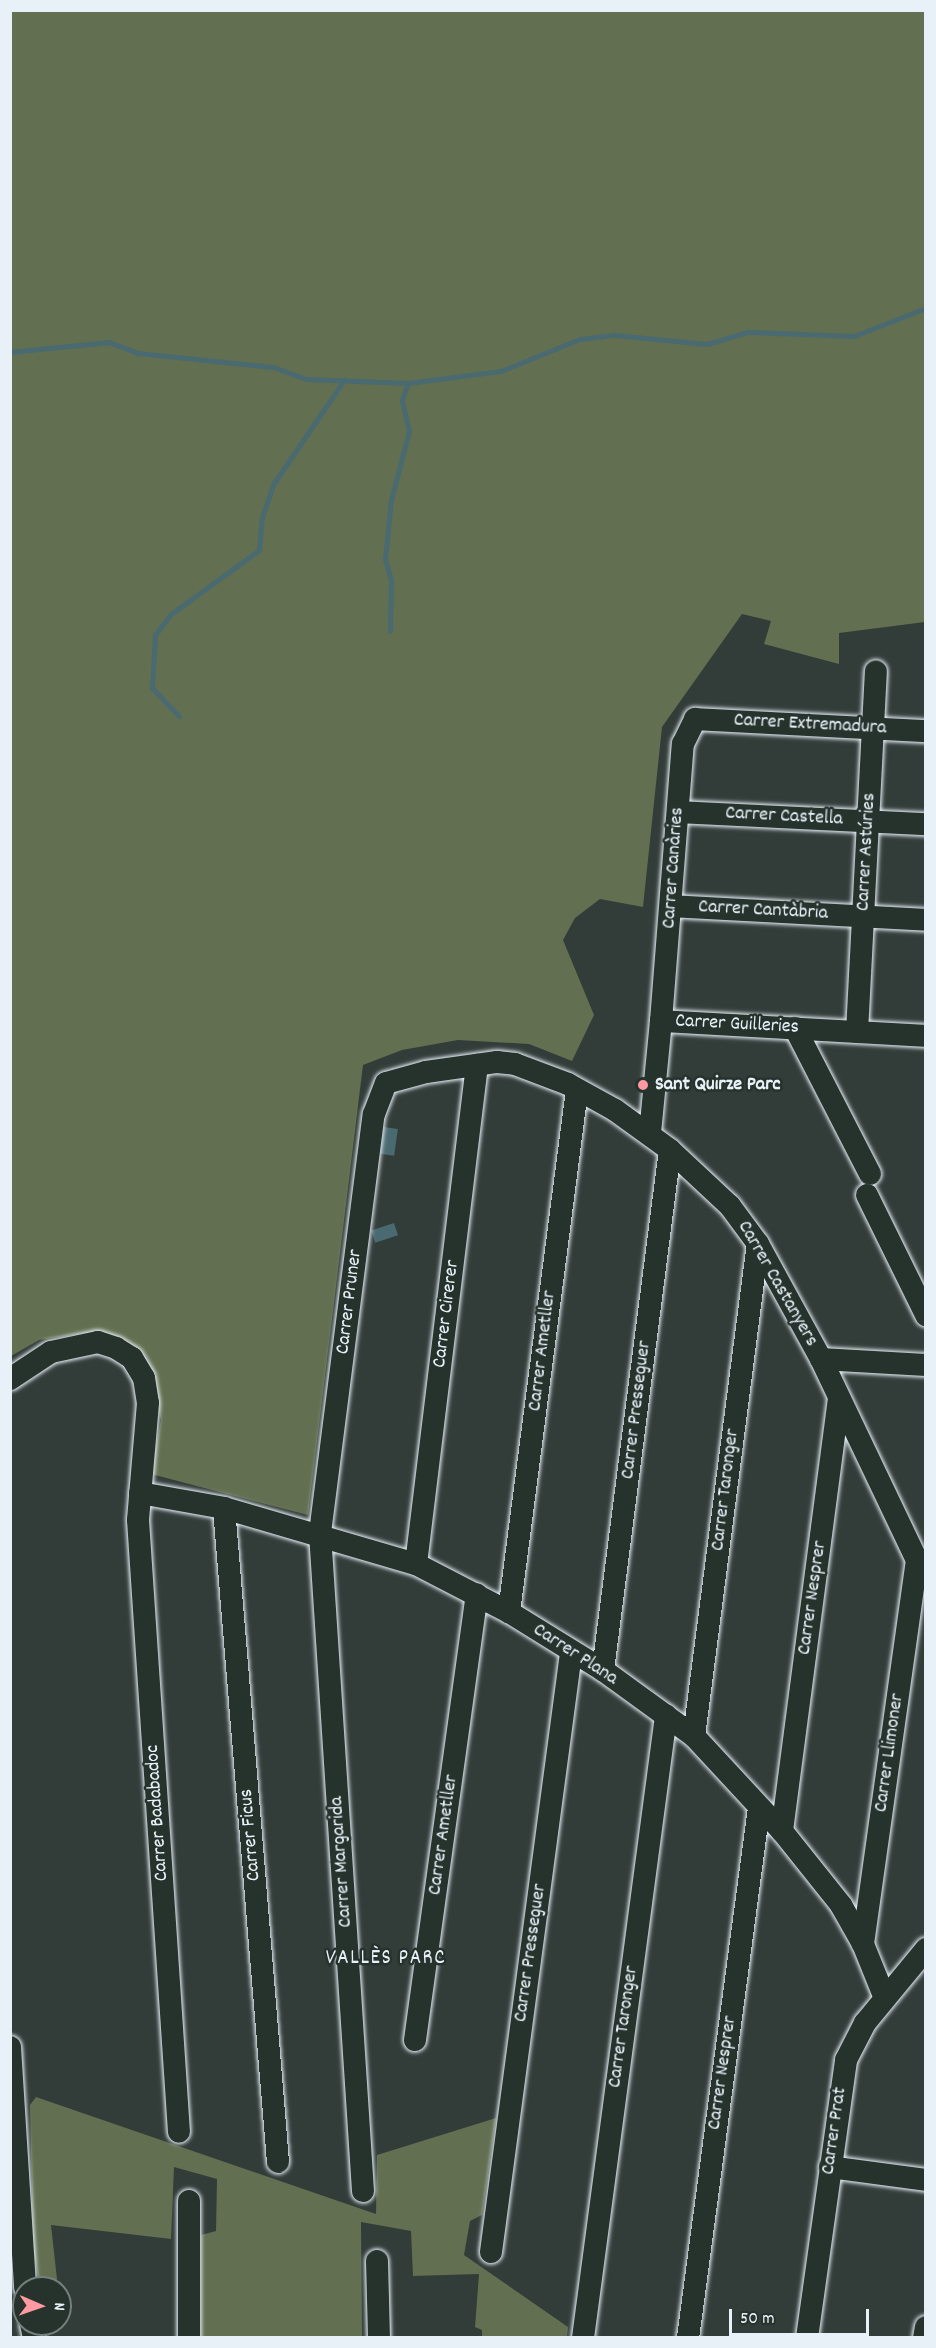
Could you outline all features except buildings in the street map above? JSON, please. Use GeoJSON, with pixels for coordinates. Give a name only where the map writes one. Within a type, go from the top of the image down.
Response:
{"type":"FeatureCollection","features":[{"type":"Feature","properties":{"kind":"street","name":"Carrer Astúries"},"geometry":{"type":"LineString","coordinates":[[857,1032],[876,672]]}},
{"type":"Feature","properties":{"kind":"street","name":"Carrer Extremadura"},"geometry":{"type":"LineString","coordinates":[[695,719],[926,731]]}},
{"type":"Feature","properties":{"kind":"street","name":"Carrer Canàries"},"geometry":{"type":"LineString","coordinates":[[661,1021],[683,744],[695,719]]}},
{"type":"Feature","properties":{"kind":"street","name":"Carrer Castella"},"geometry":{"type":"LineString","coordinates":[[678,812],[926,824]]}},
{"type":"Feature","properties":{"kind":"street","name":"Carrer Cantàbria"},"geometry":{"type":"LineString","coordinates":[[671,906],[926,920]]}},
{"type":"Feature","properties":{"kind":"street","name":"Carrer Guilleries"},"geometry":{"type":"LineString","coordinates":[[650,1133],[661,1021],[925,1037]]}},
{"type":"Feature","properties":{"kind":"street"},"geometry":{"type":"LineString","coordinates":[[795,1028],[869,1185],[926,1315]]}},
{"type":"Feature","properties":{"kind":"street","name":"Carrer Castanyers"},"geometry":{"type":"LineString","coordinates":[[394,1079],[477,1065],[515,1064],[577,1090],[650,1133],[730,1206],[758,1244],[821,1359],[921,1571]]}},
{"type":"Feature","properties":{"kind":"street","name":"Carrer Cirerer"},"geometry":{"type":"LineString","coordinates":[[416,1564],[477,1065]]}},
{"type":"Feature","properties":{"kind":"street","name":"Carrer Pruner"},"geometry":{"type":"LineString","coordinates":[[320,1533],[374,1114],[378,1095],[394,1079]]}},
{"type":"Feature","properties":{"kind":"street","name":"Carrer Ametller"},"geometry":{"type":"LineString","coordinates":[[508,1612],[577,1090]]}},
{"type":"Feature","properties":{"kind":"street","name":"Carrer Presseguer"},"geometry":{"type":"LineString","coordinates":[[603,1670],[670,1150]]}},
{"type":"Feature","properties":{"kind":"street","name":"Carrer Taronger"},"geometry":{"type":"LineString","coordinates":[[693,1736],[758,1244]]}},
{"type":"Feature","properties":{"kind":"street","name":"Carrer Badabadoc"},"geometry":{"type":"LineString","coordinates":[[10,1379],[28,1365],[75,1344],[98,1342],[116,1348],[132,1358],[144,1378],[148,1403],[138,1520],[179,2132]]}},
{"type":"Feature","properties":{"kind":"street"},"geometry":{"type":"LineString","coordinates":[[821,1359],[926,1365]]}},
{"type":"Feature","properties":{"kind":"street","name":"Carrer Nesprer"},"geometry":{"type":"LineString","coordinates":[[782,1831],[839,1400]]}},
{"type":"Feature","properties":{"kind":"street","name":"Carrer Plana"},"geometry":{"type":"LineString","coordinates":[[140,1493],[224,1508],[320,1533],[416,1564],[477,1594],[571,1653],[603,1670],[693,1736],[782,1831],[841,1905],[863,1944],[884,1996]]}},
{"type":"Feature","properties":{"kind":"street","name":"Carrer Ficus"},"geometry":{"type":"LineString","coordinates":[[224,1508],[279,2162]]}},
{"type":"Feature","properties":{"kind":"street","name":"Carrer Margarida"},"geometry":{"type":"LineString","coordinates":[[320,1533],[363,2191]]}},
{"type":"Feature","properties":{"kind":"street","name":"Carrer Llimoner"},"geometry":{"type":"LineString","coordinates":[[863,1944],[921,1571]]}},
{"type":"Feature","properties":{"kind":"street","name":"Carrer Ametller"},"geometry":{"type":"LineString","coordinates":[[415,2040],[477,1594]]}},
{"type":"Feature","properties":{"kind":"street","name":"Carrer Presseguer"},"geometry":{"type":"LineString","coordinates":[[491,2252],[571,1653]]}},
{"type":"Feature","properties":{"kind":"street","name":"Carrer Taronger"},"geometry":{"type":"LineString","coordinates":[[583,2337],[666,1716]]}},
{"type":"Feature","properties":{"kind":"street","name":"Carrer Nesprer"},"geometry":{"type":"LineString","coordinates":[[688,2337],[759,1808]]}},
{"type":"Feature","properties":{"kind":"street","name":"Carrer Prat"},"geometry":{"type":"LineString","coordinates":[[807,2337],[846,2060],[884,1996],[926,1949]]}},
{"type":"Feature","properties":{"kind":"street"},"geometry":{"type":"LineString","coordinates":[[10,2047],[24,2276]]}},
{"type":"Feature","properties":{"kind":"street"},"geometry":{"type":"LineString","coordinates":[[830,2167],[926,2180]]}},
{"type":"Feature","properties":{"kind":"street"},"geometry":{"type":"LineString","coordinates":[[189,2200],[189,2337]]}},
{"type":"Feature","properties":{"kind":"street"},"geometry":{"type":"LineString","coordinates":[[378,2261],[379,2337]]}},
{"type":"Feature","properties":{"kind":"street"},"geometry":{"type":"LineString","coordinates":[[924,2337],[926,2327]]}},
{"type":"Feature","properties":{"kind":"green space"},"geometry":{"type":"Polygon","coordinates":[[[11,11],[925,11],[925,622],[839,633],[839,664],[764,644],[771,621],[742,614],[662,727],[643,907],[600,899],[575,918],[563,940],[594,1015],[572,1061],[529,1044],[458,1040],[402,1050],[363,1065],[308,1515],[151,1474],[161,1420],[154,1388],[114,1339],[85,1333],[39,1340],[11,1356],[11,11]]]}},
{"type":"Feature","properties":{"kind":"green space"},"geometry":{"type":"Polygon","coordinates":[[[36,2097],[376,2214],[377,2155],[496,2118],[482,2215],[470,2221],[464,2255],[568,2327],[567,2337],[482,2337],[482,2330],[475,2327],[479,2274],[413,2276],[411,2231],[361,2222],[362,2337],[201,2337],[201,2235],[216,2231],[217,2179],[174,2167],[171,2239],[51,2225],[57,2276],[38,2276],[33,2247],[30,2105],[36,2097]]]}},
{"type":"Feature","properties":{"kind":"water"},"geometry":{"type":"Polygon","coordinates":[[[384,1127],[398,1129],[394,1156],[380,1154],[384,1127]]]}},
{"type":"Feature","properties":{"kind":"water"},"geometry":{"type":"Polygon","coordinates":[[[394,1223],[398,1235],[375,1243],[371,1230],[394,1223]]]}},
{"type":"Feature","properties":{"kind":"waterway"},"geometry":{"type":"LineString","coordinates":[[10,352],[109,342],[138,353],[273,367],[306,379],[408,383],[501,371],[580,339],[614,335],[707,344],[748,332],[854,336],[926,308]]}},
{"type":"Feature","properties":{"kind":"waterway"},"geometry":{"type":"LineString","coordinates":[[179,716],[152,688],[155,635],[171,614],[259,550],[262,517],[274,483],[344,380]]}},
{"type":"Feature","properties":{"kind":"waterway"},"geometry":{"type":"LineString","coordinates":[[390,631],[391,580],[385,559],[391,500],[409,431],[402,400],[408,383]]}},
{"type":"Feature","properties":{"kind":"place","name":"Sant Quirze Parc"},"geometry":{"type":"Point","coordinates":[643,1085]}},
{"type":"Feature","properties":{"kind":"district","name":"VALLÈS PARC"},"geometry":{"type":"Point","coordinates":[386,1959]}}]}
